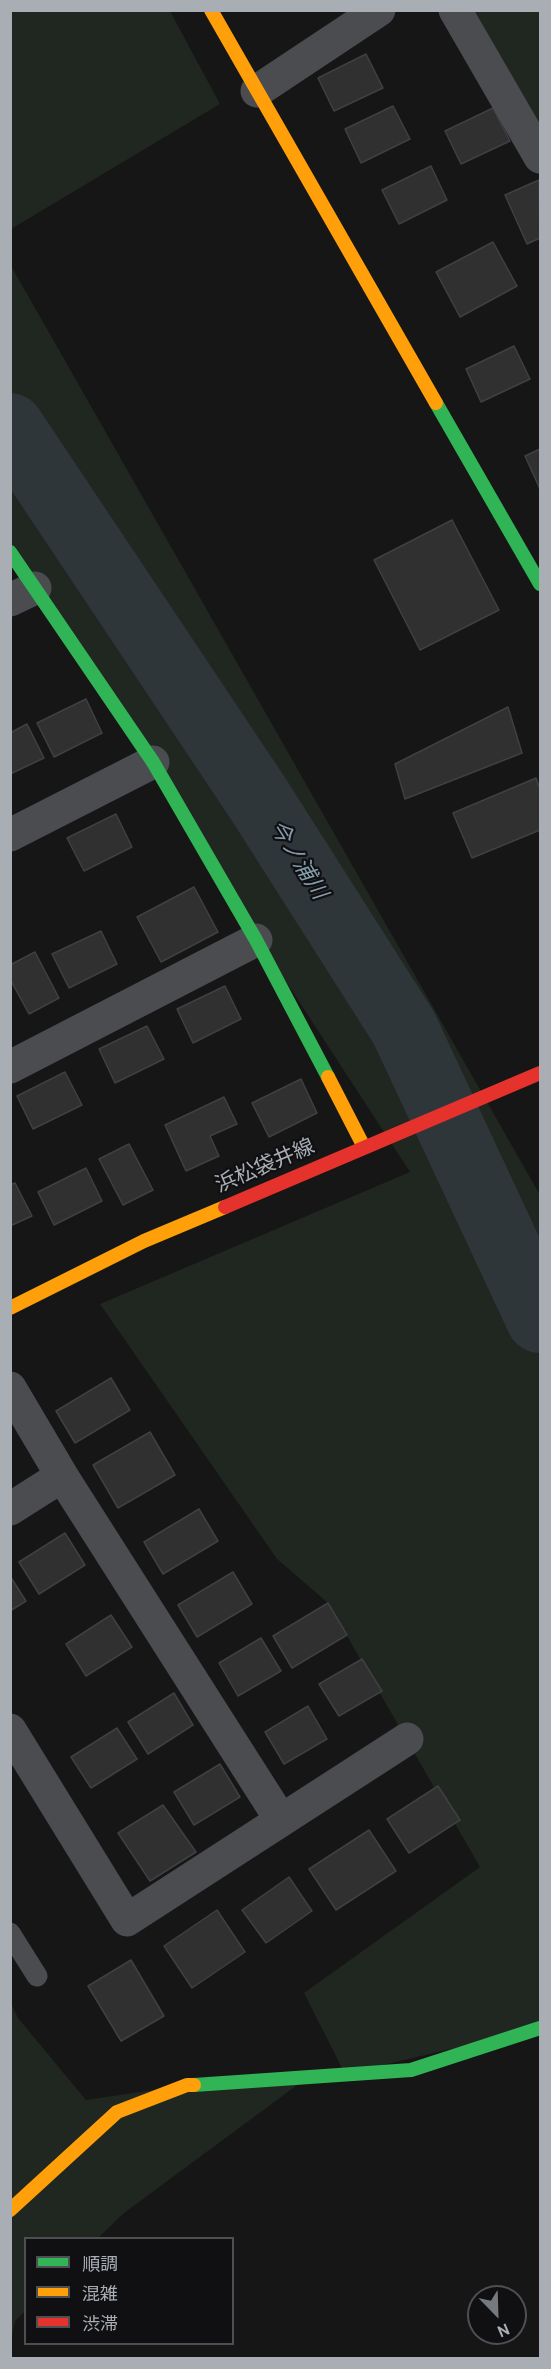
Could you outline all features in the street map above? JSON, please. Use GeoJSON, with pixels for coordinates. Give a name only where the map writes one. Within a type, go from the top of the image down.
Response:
{"type":"FeatureCollection","features":[{"type":"Feature","properties":{"kind":"street"},"geometry":{"type":"LineString","coordinates":[[211,10],[540,584]]}},
{"type":"Feature","properties":{"kind":"street"},"geometry":{"type":"LineString","coordinates":[[257,91],[379,10]]}},
{"type":"Feature","properties":{"kind":"street"},"geometry":{"type":"LineString","coordinates":[[455,10],[540,157]]}},
{"type":"Feature","properties":{"kind":"street"},"geometry":{"type":"LineString","coordinates":[[10,552],[23,594],[153,762],[256,940],[364,1147]]}},
{"type":"Feature","properties":{"kind":"street"},"geometry":{"type":"LineString","coordinates":[[10,835],[153,762]]}},
{"type":"Feature","properties":{"kind":"street"},"geometry":{"type":"LineString","coordinates":[[10,1067],[256,940]]}},
{"type":"Feature","properties":{"kind":"street","name":"浜松袋井線"},"geometry":{"type":"LineString","coordinates":[[10,1308],[144,1241],[540,1073]]}},
{"type":"Feature","properties":{"kind":"street"},"geometry":{"type":"LineString","coordinates":[[10,1388],[62,1476],[281,1820]]}},
{"type":"Feature","properties":{"kind":"street"},"geometry":{"type":"LineString","coordinates":[[10,1509],[62,1476]]}},
{"type":"Feature","properties":{"kind":"street"},"geometry":{"type":"LineString","coordinates":[[10,1730],[127,1920],[407,1739]]}},
{"type":"Feature","properties":{"kind":"street"},"geometry":{"type":"LineString","coordinates":[[10,2210],[117,2112],[187,2085],[411,2070],[540,2028]]}},
{"type":"Feature","properties":{"kind":"lane"},"geometry":{"type":"LineString","coordinates":[[10,1932],[37,1976]]}},
{"type":"Feature","properties":{"kind":"shaded area"},"geometry":{"type":"Polygon","coordinates":[[[10,11],[170,11],[220,104],[11,229],[10,11]]]}},
{"type":"Feature","properties":{"kind":"shaded area"},"geometry":{"type":"Polygon","coordinates":[[[456,11],[540,11],[540,148],[456,11]]]}},
{"type":"Feature","properties":{"kind":"shaded area"},"geometry":{"type":"Polygon","coordinates":[[[10,264],[540,1195],[540,2028],[345,2074],[304,1993],[480,1867],[328,1603],[277,1559],[100,1304],[410,1172],[11,559],[10,264]]]}},
{"type":"Feature","properties":{"kind":"shaded area"},"geometry":{"type":"Polygon","coordinates":[[[11,2003],[18,2018],[86,2100],[187,2085],[304,2080],[124,2213],[99,2237],[24,2237],[24,2312],[15,2321],[11,2340],[11,2003]]]}},
{"type":"Feature","properties":{"kind":"building"},"geometry":{"type":"Polygon","coordinates":[[[366,54],[383,88],[334,111],[318,78],[366,54]]]}},
{"type":"Feature","properties":{"kind":"building"},"geometry":{"type":"Polygon","coordinates":[[[393,106],[410,139],[361,163],[345,129],[393,106]]]}},
{"type":"Feature","properties":{"kind":"building"},"geometry":{"type":"Polygon","coordinates":[[[493,108],[510,141],[461,164],[445,131],[493,108]]]}},
{"type":"Feature","properties":{"kind":"building"},"geometry":{"type":"Polygon","coordinates":[[[431,166],[447,200],[399,224],[382,190],[431,166]]]}},
{"type":"Feature","properties":{"kind":"building"},"geometry":{"type":"Polygon","coordinates":[[[539,180],[540,238],[527,244],[505,195],[539,180]]]}},
{"type":"Feature","properties":{"kind":"building"},"geometry":{"type":"Polygon","coordinates":[[[493,242],[517,286],[460,317],[436,272],[493,242]]]}},
{"type":"Feature","properties":{"kind":"building"},"geometry":{"type":"Polygon","coordinates":[[[514,346],[530,379],[481,402],[466,369],[514,346]]]}},
{"type":"Feature","properties":{"kind":"building"},"geometry":{"type":"Polygon","coordinates":[[[540,449],[540,489],[525,456],[540,449]]]}},
{"type":"Feature","properties":{"kind":"building"},"geometry":{"type":"Polygon","coordinates":[[[452,520],[499,610],[420,650],[374,560],[452,520]]]}},
{"type":"Feature","properties":{"kind":"building"},"geometry":{"type":"Polygon","coordinates":[[[86,699],[102,733],[54,757],[37,723],[86,699]]]}},
{"type":"Feature","properties":{"kind":"building"},"geometry":{"type":"Polygon","coordinates":[[[508,707],[522,753],[405,799],[395,764],[508,707]]]}},
{"type":"Feature","properties":{"kind":"building"},"geometry":{"type":"Polygon","coordinates":[[[27,724],[44,758],[10,774],[10,733],[27,724]]]}},
{"type":"Feature","properties":{"kind":"building"},"geometry":{"type":"Polygon","coordinates":[[[536,778],[540,789],[540,830],[472,858],[453,813],[536,778]]]}},
{"type":"Feature","properties":{"kind":"building"},"geometry":{"type":"Polygon","coordinates":[[[116,814],[132,847],[84,871],[67,838],[116,814]]]}},
{"type":"Feature","properties":{"kind":"building"},"geometry":{"type":"Polygon","coordinates":[[[194,887],[218,932],[161,962],[137,917],[194,887]]]}},
{"type":"Feature","properties":{"kind":"building"},"geometry":{"type":"Polygon","coordinates":[[[101,931],[117,964],[69,988],[52,954],[101,931]]]}},
{"type":"Feature","properties":{"kind":"building"},"geometry":{"type":"Polygon","coordinates":[[[35,952],[59,998],[29,1014],[10,979],[10,965],[35,952]]]}},
{"type":"Feature","properties":{"kind":"building"},"geometry":{"type":"Polygon","coordinates":[[[225,986],[241,1019],[193,1043],[177,1009],[225,986]]]}},
{"type":"Feature","properties":{"kind":"building"},"geometry":{"type":"Polygon","coordinates":[[[147,1026],[164,1059],[115,1083],[99,1049],[147,1026]]]}},
{"type":"Feature","properties":{"kind":"building"},"geometry":{"type":"Polygon","coordinates":[[[65,1072],[82,1105],[33,1129],[17,1096],[65,1072]]]}},
{"type":"Feature","properties":{"kind":"building"},"geometry":{"type":"Polygon","coordinates":[[[301,1079],[317,1113],[269,1137],[252,1103],[301,1079]]]}},
{"type":"Feature","properties":{"kind":"building"},"geometry":{"type":"Polygon","coordinates":[[[224,1097],[237,1124],[210,1136],[219,1156],[186,1171],[165,1125],[224,1097]]]}},
{"type":"Feature","properties":{"kind":"building"},"geometry":{"type":"Polygon","coordinates":[[[129,1144],[153,1190],[123,1205],[99,1159],[129,1144]]]}},
{"type":"Feature","properties":{"kind":"building"},"geometry":{"type":"Polygon","coordinates":[[[86,1168],[102,1201],[54,1225],[38,1192],[86,1168]]]}},
{"type":"Feature","properties":{"kind":"building"},"geometry":{"type":"Polygon","coordinates":[[[15,1183],[32,1216],[10,1226],[10,1185],[15,1183]]]}},
{"type":"Feature","properties":{"kind":"building"},"geometry":{"type":"Polygon","coordinates":[[[111,1378],[130,1410],[75,1443],[56,1411],[111,1378]]]}},
{"type":"Feature","properties":{"kind":"building"},"geometry":{"type":"Polygon","coordinates":[[[150,1432],[175,1475],[118,1508],[93,1465],[150,1432]]]}},
{"type":"Feature","properties":{"kind":"building"},"geometry":{"type":"Polygon","coordinates":[[[199,1509],[218,1541],[163,1574],[144,1542],[199,1509]]]}},
{"type":"Feature","properties":{"kind":"building"},"geometry":{"type":"Polygon","coordinates":[[[65,1533],[85,1565],[39,1594],[19,1562],[65,1533]]]}},
{"type":"Feature","properties":{"kind":"building"},"geometry":{"type":"Polygon","coordinates":[[[233,1572],[252,1604],[197,1637],[178,1605],[233,1572]]]}},
{"type":"Feature","properties":{"kind":"building"},"geometry":{"type":"Polygon","coordinates":[[[10,1576],[26,1601],[10,1611],[10,1576]]]}},
{"type":"Feature","properties":{"kind":"building"},"geometry":{"type":"Polygon","coordinates":[[[328,1603],[347,1635],[292,1668],[273,1636],[328,1603]]]}},
{"type":"Feature","properties":{"kind":"building"},"geometry":{"type":"Polygon","coordinates":[[[111,1615],[132,1647],[86,1676],[66,1644],[111,1615]]]}},
{"type":"Feature","properties":{"kind":"building"},"geometry":{"type":"Polygon","coordinates":[[[261,1638],[281,1671],[238,1696],[219,1663],[261,1638]]]}},
{"type":"Feature","properties":{"kind":"building"},"geometry":{"type":"Polygon","coordinates":[[[362,1659],[382,1691],[339,1716],[319,1684],[362,1659]]]}},
{"type":"Feature","properties":{"kind":"building"},"geometry":{"type":"Polygon","coordinates":[[[174,1693],[193,1725],[148,1754],[128,1722],[174,1693]]]}},
{"type":"Feature","properties":{"kind":"building"},"geometry":{"type":"Polygon","coordinates":[[[308,1706],[327,1739],[284,1764],[265,1732],[308,1706]]]}},
{"type":"Feature","properties":{"kind":"building"},"geometry":{"type":"Polygon","coordinates":[[[117,1728],[137,1759],[91,1788],[71,1757],[117,1728]]]}},
{"type":"Feature","properties":{"kind":"building"},"geometry":{"type":"Polygon","coordinates":[[[220,1764],[240,1797],[194,1825],[174,1792],[220,1764]]]}},
{"type":"Feature","properties":{"kind":"building"},"geometry":{"type":"Polygon","coordinates":[[[438,1786],[460,1820],[409,1853],[387,1819],[438,1786]]]}},
{"type":"Feature","properties":{"kind":"building"},"geometry":{"type":"Polygon","coordinates":[[[163,1805],[196,1852],[150,1881],[118,1833],[163,1805]]]}},
{"type":"Feature","properties":{"kind":"building"},"geometry":{"type":"Polygon","coordinates":[[[369,1830],[396,1871],[336,1910],[309,1869],[369,1830]]]}},
{"type":"Feature","properties":{"kind":"building"},"geometry":{"type":"Polygon","coordinates":[[[289,1877],[312,1911],[266,1943],[242,1910],[289,1877]]]}},
{"type":"Feature","properties":{"kind":"building"},"geometry":{"type":"Polygon","coordinates":[[[217,1910],[245,1952],[192,1988],[164,1946],[217,1910]]]}},
{"type":"Feature","properties":{"kind":"building"},"geometry":{"type":"Polygon","coordinates":[[[131,1960],[164,2016],[121,2041],[88,1986],[131,1960]]]}},
{"type":"Feature","properties":{"kind":"waterway","name":"今ノ浦川"},"geometry":{"type":"LineString","coordinates":[[10,427],[259,800],[404,1028],[540,1319]]}},
{"type":"Feature","properties":{"kind":"traffic: fast"},"geometry":{"type":"LineString","coordinates":[[436,403],[540,584]]}},
{"type":"Feature","properties":{"kind":"traffic: fast"},"geometry":{"type":"LineString","coordinates":[[10,552],[153,762],[256,940],[328,1077]]}},
{"type":"Feature","properties":{"kind":"traffic: fast"},"geometry":{"type":"LineString","coordinates":[[194,2085],[411,2070],[540,2028]]}},
{"type":"Feature","properties":{"kind":"traffic: slow"},"geometry":{"type":"LineString","coordinates":[[211,10],[436,403]]}},
{"type":"Feature","properties":{"kind":"traffic: slow"},"geometry":{"type":"LineString","coordinates":[[328,1077],[364,1147]]}},
{"type":"Feature","properties":{"kind":"traffic: slow"},"geometry":{"type":"LineString","coordinates":[[10,1308],[144,1241],[225,1207]]}},
{"type":"Feature","properties":{"kind":"traffic: slow"},"geometry":{"type":"LineString","coordinates":[[10,2210],[117,2112],[187,2085],[194,2085]]}},
{"type":"Feature","properties":{"kind":"traffic: jam"},"geometry":{"type":"LineString","coordinates":[[225,1207],[540,1073]]}}]}
